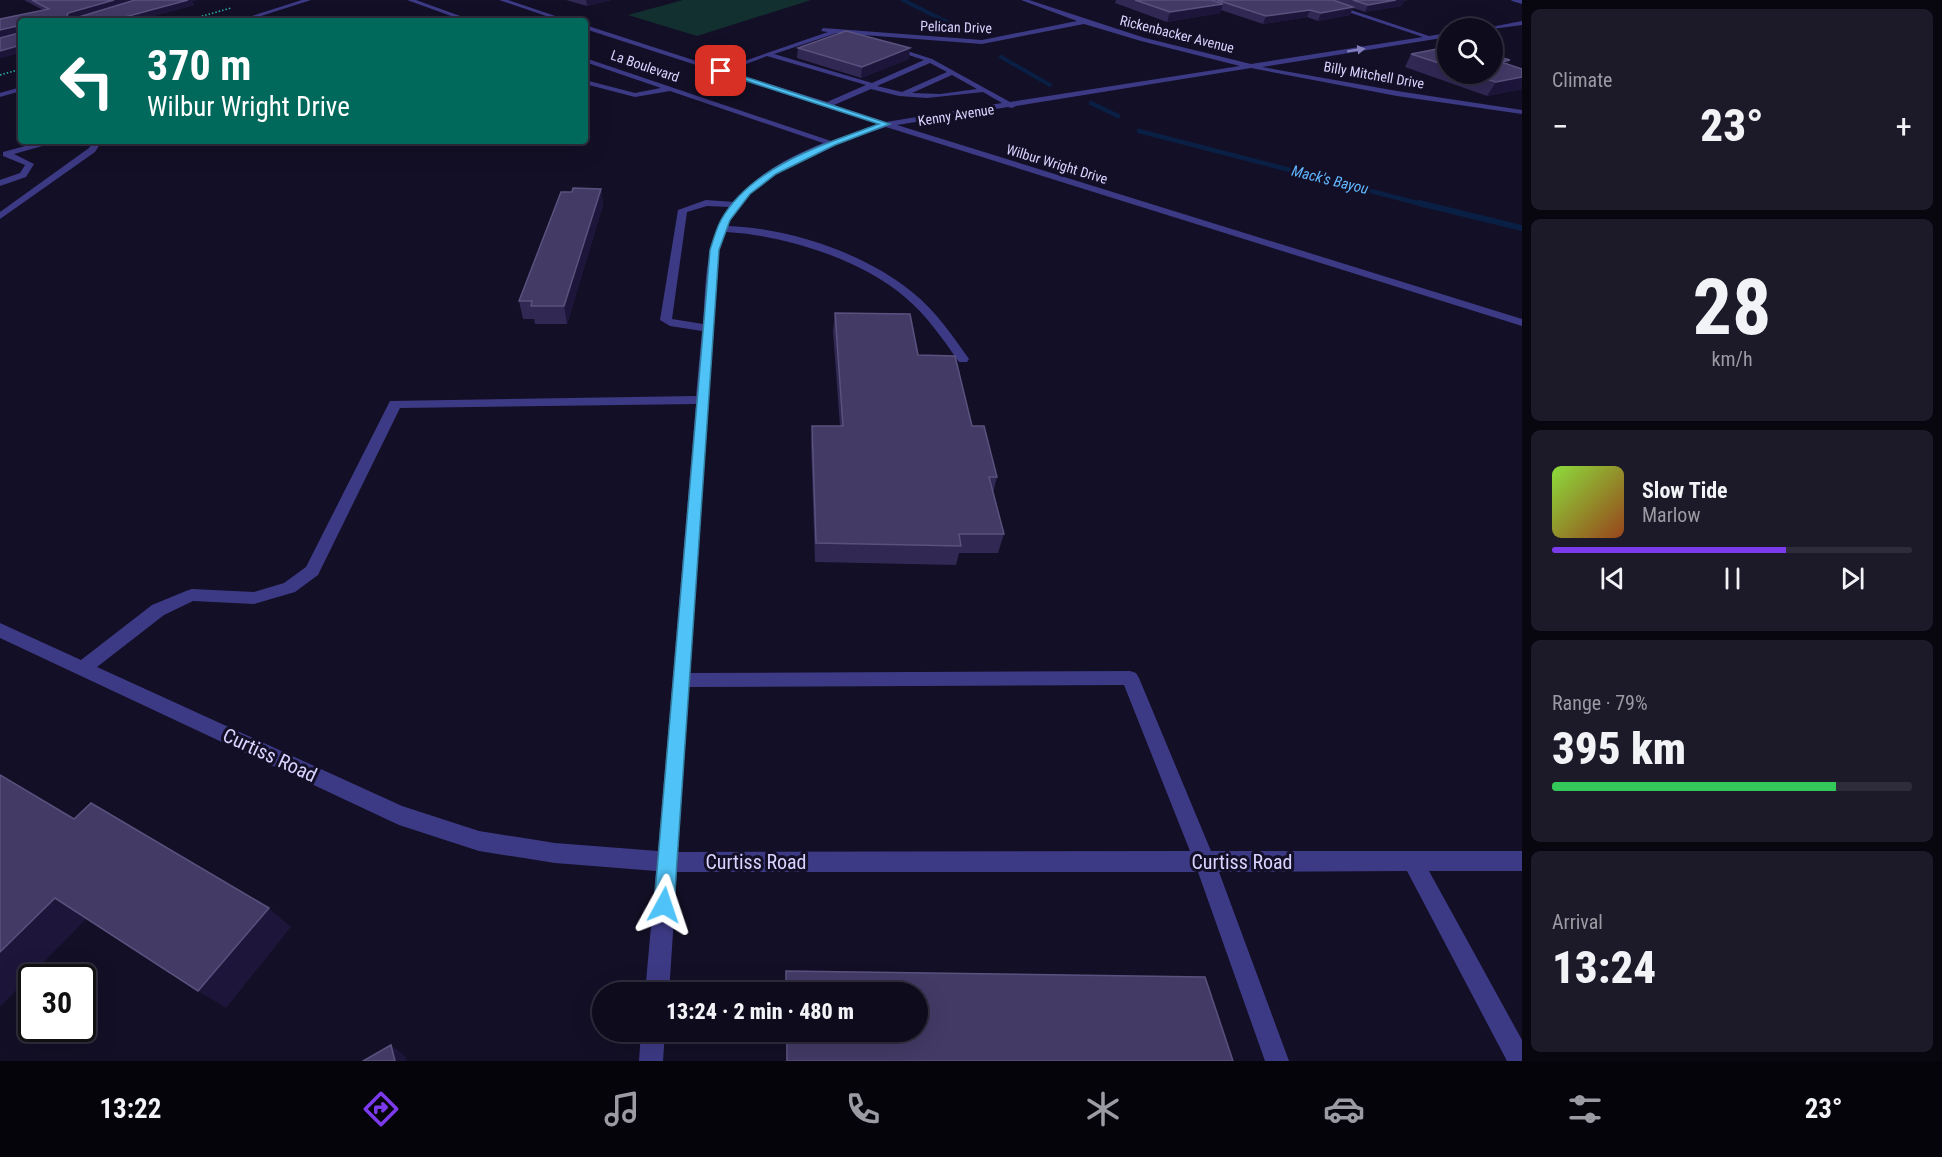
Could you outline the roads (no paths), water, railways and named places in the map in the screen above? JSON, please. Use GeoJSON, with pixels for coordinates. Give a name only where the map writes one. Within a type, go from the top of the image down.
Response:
{"type":"FeatureCollection","features":[{"type":"Feature","properties":{"kind":"street"},"geometry":{"type":"LineString","coordinates":[[249,18],[308,0]]}},
{"type":"Feature","properties":{"kind":"street"},"geometry":{"type":"LineString","coordinates":[[410,0],[462,18]]}},
{"type":"Feature","properties":{"kind":"street"},"geometry":{"type":"LineString","coordinates":[[502,0],[557,18]]}},
{"type":"Feature","properties":{"kind":"street","name":"Rickenbacker Avenue"},"geometry":{"type":"LineString","coordinates":[[1024,0],[1086,22],[1156,42],[1257,66]]}},
{"type":"Feature","properties":{"kind":"street"},"geometry":{"type":"LineString","coordinates":[[1315,0],[1430,38]]}},
{"type":"Feature","properties":{"kind":"street"},"geometry":{"type":"LineString","coordinates":[[1514,0],[1522,2]]}},
{"type":"Feature","properties":{"kind":"street","name":"Pelican Drive"},"geometry":{"type":"LineString","coordinates":[[823,30],[982,42],[1086,22]]}},
{"type":"Feature","properties":{"kind":"street"},"geometry":{"type":"LineString","coordinates":[[1503,26],[1522,23]]}},
{"type":"Feature","properties":{"kind":"street","name":"Wilbur Wright Drive"},"geometry":{"type":"LineString","coordinates":[[588,28],[886,124],[1522,323]]}},
{"type":"Feature","properties":{"kind":"street"},"geometry":{"type":"LineString","coordinates":[[721,71],[838,31]]}},
{"type":"Feature","properties":{"kind":"street"},"geometry":{"type":"LineString","coordinates":[[891,36],[882,44],[930,60],[1012,106]]}},
{"type":"Feature","properties":{"kind":"street","name":"Kenny Avenue"},"geometry":{"type":"LineString","coordinates":[[658,982],[714,250],[726,220],[737,205],[747,193],[773,173],[833,144],[886,124],[1012,106],[1437,37]]}},
{"type":"Feature","properties":{"kind":"street"},"geometry":{"type":"LineString","coordinates":[[1156,42],[1209,61],[1215,67],[1208,74]]}},
{"type":"Feature","properties":{"kind":"street"},"geometry":{"type":"LineString","coordinates":[[767,54],[900,95],[937,98],[984,90]]}},
{"type":"Feature","properties":{"kind":"street"},"geometry":{"type":"LineString","coordinates":[[827,105],[930,60]]}},
{"type":"Feature","properties":{"kind":"street","name":"La Boulevard"},"geometry":{"type":"LineString","coordinates":[[588,61],[833,144]]}},
{"type":"Feature","properties":{"kind":"street","name":"Billy Mitchell Drive"},"geometry":{"type":"LineString","coordinates":[[1257,66],[1398,94],[1522,112]]}},
{"type":"Feature","properties":{"kind":"street"},"geometry":{"type":"LineString","coordinates":[[900,95],[954,72]]}},
{"type":"Feature","properties":{"kind":"street"},"geometry":{"type":"LineString","coordinates":[[588,82],[607,90],[635,95],[671,89]]}},
{"type":"Feature","properties":{"kind":"street"},"geometry":{"type":"LineString","coordinates":[[0,95],[18,90]]}},
{"type":"Feature","properties":{"kind":"street"},"geometry":{"type":"LineString","coordinates":[[3,153],[42,144]]}},
{"type":"Feature","properties":{"kind":"street"},"geometry":{"type":"LineString","coordinates":[[0,216],[92,150],[96,144]]}},
{"type":"Feature","properties":{"kind":"street"},"geometry":{"type":"LineString","coordinates":[[0,190],[22,175],[30,164],[21,158],[3,153]]}},
{"type":"Feature","properties":{"kind":"street"},"geometry":{"type":"LineString","coordinates":[[0,166],[21,158]]}},
{"type":"Feature","properties":{"kind":"street"},"geometry":{"type":"LineString","coordinates":[[0,183],[22,175]]}},
{"type":"Feature","properties":{"kind":"street"},"geometry":{"type":"LineString","coordinates":[[708,328],[674,324],[666,320],[683,210],[706,203],[737,205]]}},
{"type":"Feature","properties":{"kind":"street"},"geometry":{"type":"LineString","coordinates":[[722,229],[760,231],[782,236],[881,277],[908,294],[939,326],[963,360]]}},
{"type":"Feature","properties":{"kind":"street"},"geometry":{"type":"LineString","coordinates":[[83,668],[158,610],[192,595],[254,598],[289,588],[312,571],[395,404],[703,400]]}},
{"type":"Feature","properties":{"kind":"street","name":"Curtiss Road"},"geometry":{"type":"LineString","coordinates":[[0,630],[399,815],[479,841],[555,853],[668,862],[1522,861]]}},
{"type":"Feature","properties":{"kind":"street"},"geometry":{"type":"LineString","coordinates":[[682,680],[1130,678],[1205,862],[1277,1061]]}},
{"type":"Feature","properties":{"kind":"street"},"geometry":{"type":"LineString","coordinates":[[1413,862],[1520,1061]]}},
{"type":"Feature","properties":{"kind":"street"},"geometry":{"type":"LineString","coordinates":[[651,1061],[652,1042]]}},
{"type":"Feature","properties":{"kind":"waterway","name":"Mack's Bayou"},"geometry":{"type":"LineString","coordinates":[[903,0],[967,32]]}},
{"type":"Feature","properties":{"kind":"waterway","name":"Mack's Bayou"},"geometry":{"type":"LineString","coordinates":[[1001,57],[1050,85]]}},
{"type":"Feature","properties":{"kind":"waterway","name":"Mack's Bayou"},"geometry":{"type":"LineString","coordinates":[[1091,103],[1118,116]]}},
{"type":"Feature","properties":{"kind":"waterway","name":"Mack's Bayou"},"geometry":{"type":"LineString","coordinates":[[1139,131],[1425,205]]}},
{"type":"Feature","properties":{"kind":"waterway","name":"Mack's Bayou"},"geometry":{"type":"LineString","coordinates":[[1419,203],[1522,228]]}}]}
